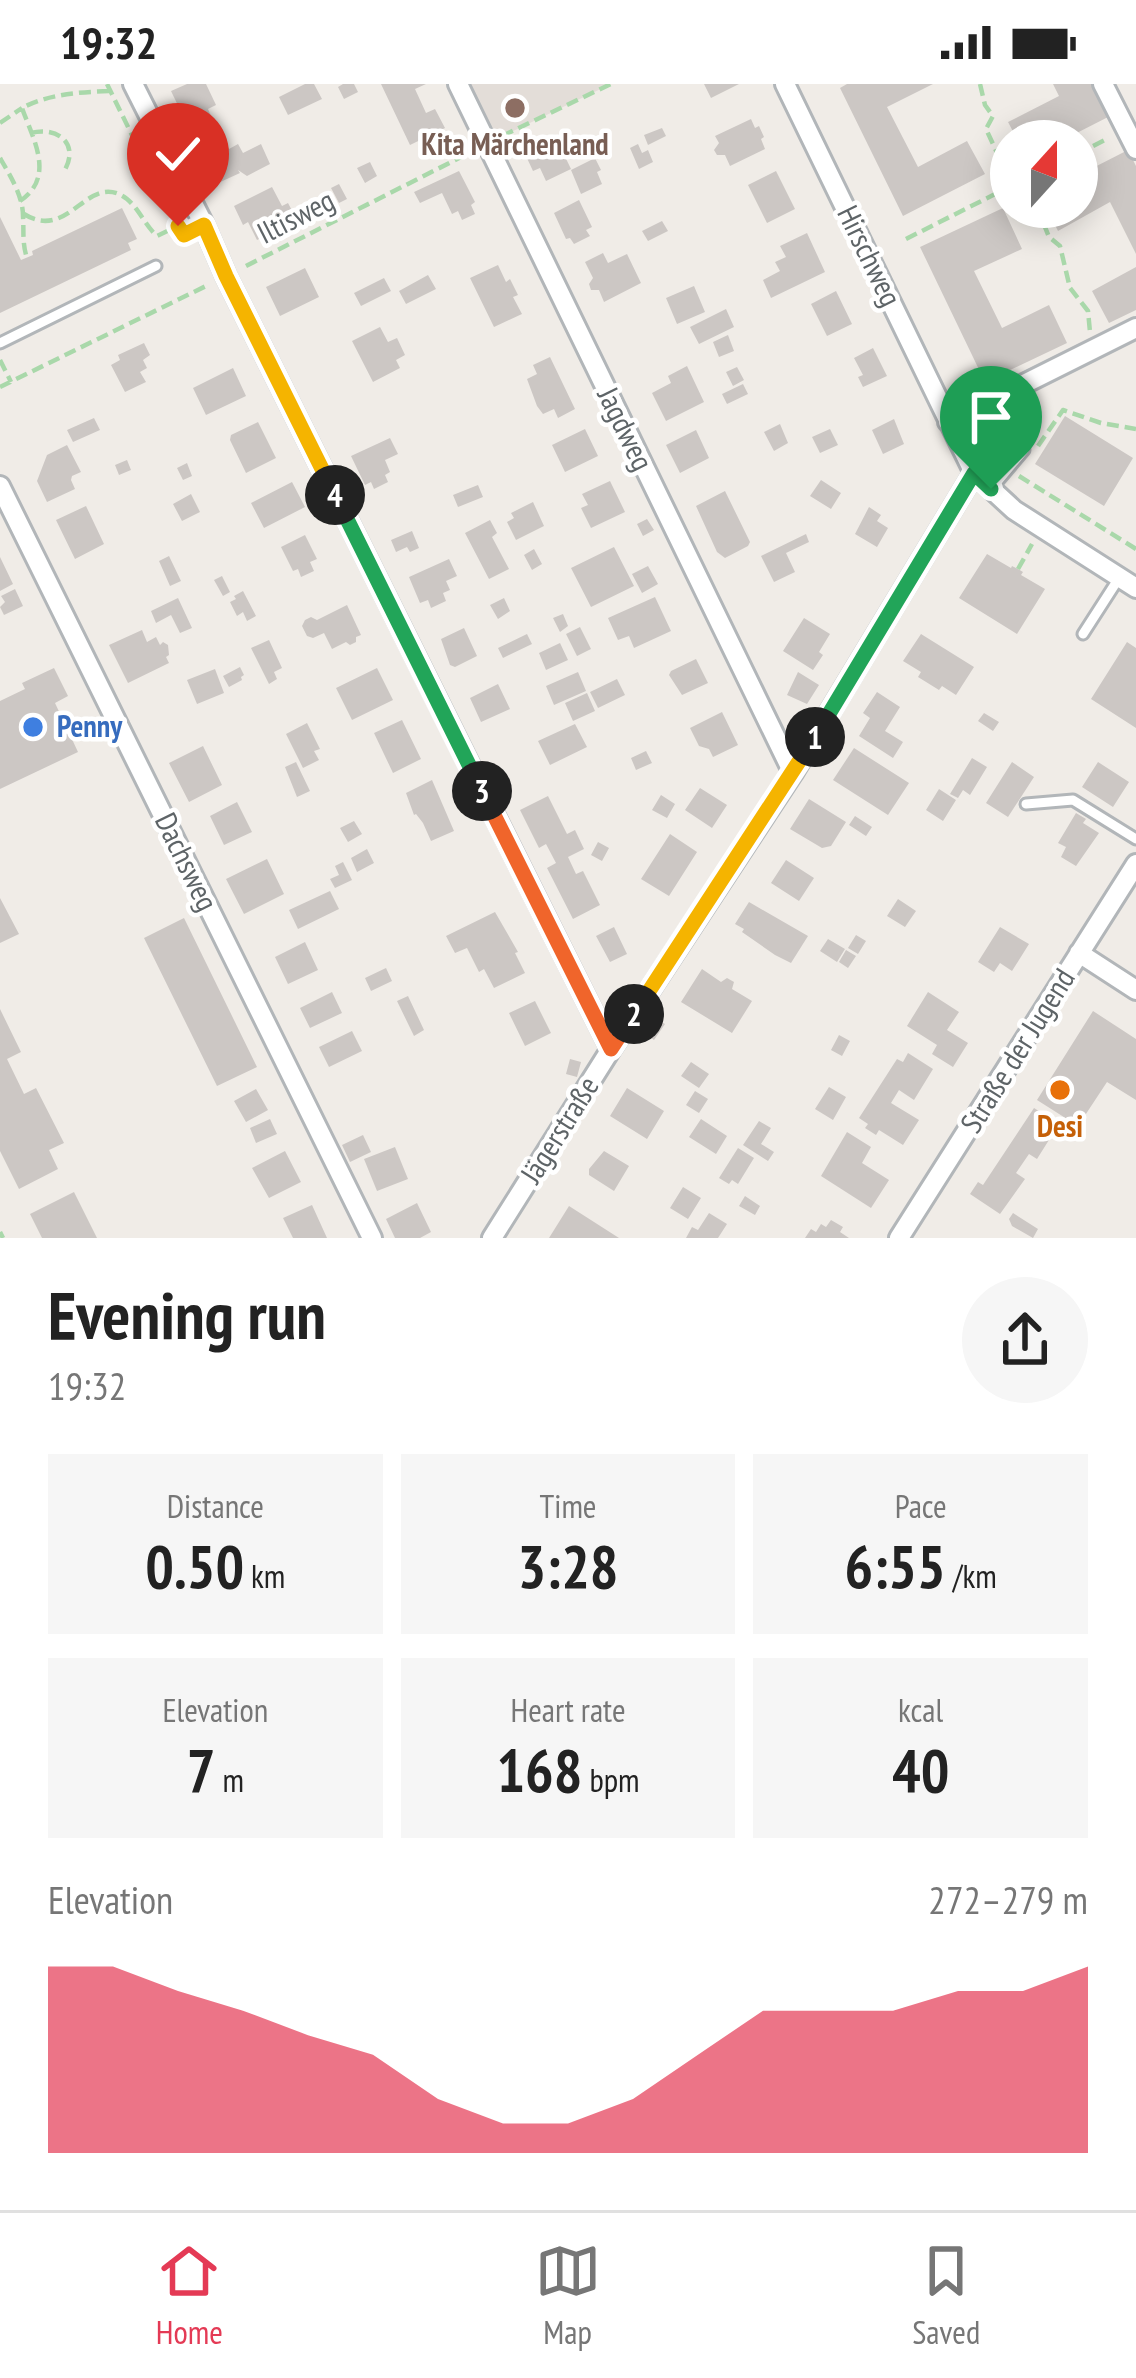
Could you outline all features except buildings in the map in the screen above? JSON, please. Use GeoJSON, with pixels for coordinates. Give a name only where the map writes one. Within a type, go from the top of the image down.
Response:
{"type":"FeatureCollection","features":[{"type":"Feature","properties":{"kind":"street"},"geometry":{"type":"LineString","coordinates":[[133,84],[611,1049]]}},
{"type":"Feature","properties":{"kind":"street","name":"Jagdweg"},"geometry":{"type":"LineString","coordinates":[[458,84],[793,773]]}},
{"type":"Feature","properties":{"kind":"street"},"geometry":{"type":"LineString","coordinates":[[1103,84],[1136,149]]}},
{"type":"Feature","properties":{"kind":"street","name":"Hirschweg"},"geometry":{"type":"LineString","coordinates":[[790,86],[974,473],[1041,529],[1128,583]]}},
{"type":"Feature","properties":{"kind":"street"},"geometry":{"type":"LineString","coordinates":[[948,422],[1136,328]]}},
{"type":"Feature","properties":{"kind":"street","name":"Jägerstraße"},"geometry":{"type":"LineString","coordinates":[[492,1238],[793,773],[974,473]]}},
{"type":"Feature","properties":{"kind":"street","name":"Dachsweg"},"geometry":{"type":"LineString","coordinates":[[0,486],[372,1238]]}},
{"type":"Feature","properties":{"kind":"street","name":"Straße der Jugend"},"geometry":{"type":"LineString","coordinates":[[899,1238],[1136,864]]}},
{"type":"Feature","properties":{"kind":"street"},"geometry":{"type":"LineString","coordinates":[[1079,953],[1136,990]]}},
{"type":"Feature","properties":{"kind":"lane"},"geometry":{"type":"LineString","coordinates":[[0,343],[156,266]]}},
{"type":"Feature","properties":{"kind":"lane"},"geometry":{"type":"LineString","coordinates":[[997,495],[1003,471],[1026,455]]}},
{"type":"Feature","properties":{"kind":"lane"},"geometry":{"type":"LineString","coordinates":[[1083,634],[1128,583]]}},
{"type":"Feature","properties":{"kind":"lane"},"geometry":{"type":"LineString","coordinates":[[1026,804],[1072,800],[1136,839]]}},
{"type":"Feature","properties":{"kind":"path","name":"Iltisweg"},"geometry":{"type":"LineString","coordinates":[[0,387],[611,84]]}},
{"type":"Feature","properties":{"kind":"path"},"geometry":{"type":"LineString","coordinates":[[980,84],[990,120]]}},
{"type":"Feature","properties":{"kind":"path"},"geometry":{"type":"LineString","coordinates":[[0,123],[39,100],[81,88],[109,88],[184,235],[204,225]]}},
{"type":"Feature","properties":{"kind":"path"},"geometry":{"type":"LineString","coordinates":[[20,201],[30,195],[40,174],[40,157],[22,108]]}},
{"type":"Feature","properties":{"kind":"path"},"geometry":{"type":"LineString","coordinates":[[31,133],[45,129],[68,143],[69,165],[64,173]]}},
{"type":"Feature","properties":{"kind":"path"},"geometry":{"type":"LineString","coordinates":[[1098,144],[1126,130]]}},
{"type":"Feature","properties":{"kind":"path"},"geometry":{"type":"LineString","coordinates":[[0,158],[24,214],[21,231],[27,258]]}},
{"type":"Feature","properties":{"kind":"path"},"geometry":{"type":"LineString","coordinates":[[24,214],[36,222],[53,222],[93,196],[116,193],[158,236],[178,226]]}},
{"type":"Feature","properties":{"kind":"path"},"geometry":{"type":"LineString","coordinates":[[906,239],[990,195]]}},
{"type":"Feature","properties":{"kind":"path"},"geometry":{"type":"LineString","coordinates":[[1045,228],[1060,246],[1070,288],[1088,311],[1092,350]]}},
{"type":"Feature","properties":{"kind":"path"},"geometry":{"type":"LineString","coordinates":[[0,360],[10,382]]}},
{"type":"Feature","properties":{"kind":"path"},"geometry":{"type":"LineString","coordinates":[[1026,455],[1063,410],[1136,429]]}},
{"type":"Feature","properties":{"kind":"path"},"geometry":{"type":"LineString","coordinates":[[1003,471],[1018,475],[1136,549]]}},
{"type":"Feature","properties":{"kind":"path"},"geometry":{"type":"LineString","coordinates":[[997,495],[1018,475]]}},
{"type":"Feature","properties":{"kind":"path"},"geometry":{"type":"LineString","coordinates":[[1018,569],[1041,529]]}},
{"type":"Feature","properties":{"kind":"shaded area","name":"Kita Märchenland"},"geometry":{"type":"Polygon","coordinates":[[[458,84],[611,84],[486,144],[458,84]]]}},
{"type":"Feature","properties":{"kind":"place","name":"Kita Märchenland"},"geometry":{"type":"Point","coordinates":[515,108]}},
{"type":"Feature","properties":{"kind":"place","name":"Penny"},"geometry":{"type":"Point","coordinates":[33,727]}},
{"type":"Feature","properties":{"kind":"place","name":"Desi"},"geometry":{"type":"Point","coordinates":[1060,1090]}},
{"type":"Feature","properties":{"kind":"route"},"geometry":{"type":"LineString","coordinates":[[178,226],[184,235],[204,225],[611,1049],[793,773],[974,473],[991,489]]}}]}
